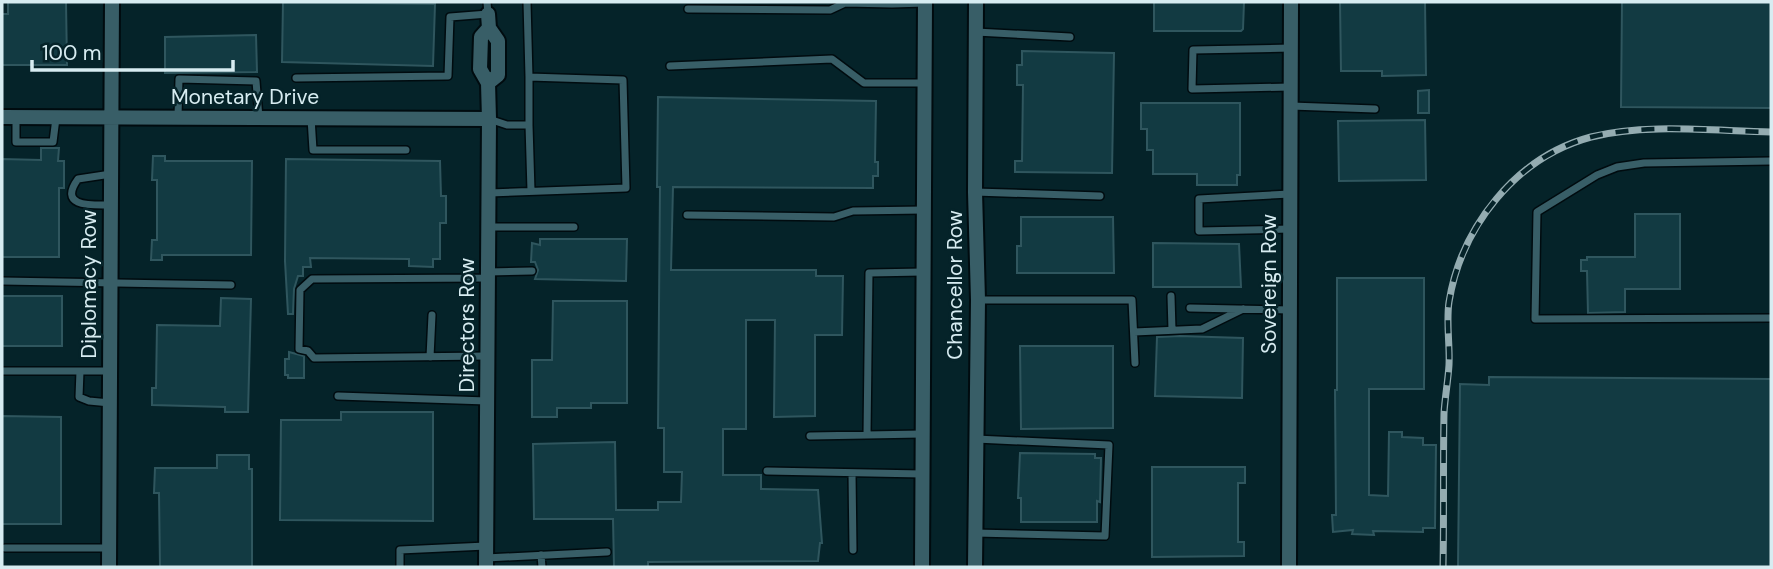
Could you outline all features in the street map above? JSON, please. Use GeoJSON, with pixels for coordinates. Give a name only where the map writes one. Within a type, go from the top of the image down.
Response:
{"type":"FeatureCollection","features":[{"type":"Feature","properties":{"kind":"street","name":"Diplomacy Row"},"geometry":{"type":"LineString","coordinates":[[108,567],[112,2]]}},
{"type":"Feature","properties":{"kind":"street","name":"Chancellor Row"},"geometry":{"type":"LineString","coordinates":[[975,567],[978,300],[975,192],[976,2]]}},
{"type":"Feature","properties":{"kind":"street","name":"Sovereign Row"},"geometry":{"type":"LineString","coordinates":[[1289,567],[1291,2]]}},
{"type":"Feature","properties":{"kind":"street","name":"Chancellor Row"},"geometry":{"type":"LineString","coordinates":[[922,567],[925,3]]}},
{"type":"Feature","properties":{"kind":"street","name":"Directors Row"},"geometry":{"type":"LineString","coordinates":[[486,557],[489,119],[488,83],[480,69],[481,37],[488,15]]}},
{"type":"Feature","properties":{"kind":"street","name":"Monetary Drive"},"geometry":{"type":"LineString","coordinates":[[9,117],[489,119]]}},
{"type":"Feature","properties":{"kind":"lane"},"geometry":{"type":"LineString","coordinates":[[527,2],[531,191]]}},
{"type":"Feature","properties":{"kind":"lane"},"geometry":{"type":"LineString","coordinates":[[688,9],[830,10],[845,4],[925,3]]}},
{"type":"Feature","properties":{"kind":"lane"},"geometry":{"type":"LineString","coordinates":[[296,78],[448,76],[450,17],[488,15]]}},
{"type":"Feature","properties":{"kind":"lane"},"geometry":{"type":"LineString","coordinates":[[975,32],[1070,37]]}},
{"type":"Feature","properties":{"kind":"lane"},"geometry":{"type":"LineString","coordinates":[[1291,48],[1193,50],[1192,89],[1291,87]]}},
{"type":"Feature","properties":{"kind":"lane"},"geometry":{"type":"LineString","coordinates":[[670,66],[832,59],[864,83],[923,83]]}},
{"type":"Feature","properties":{"kind":"lane"},"geometry":{"type":"LineString","coordinates":[[489,193],[626,188],[623,80],[528,77]]}},
{"type":"Feature","properties":{"kind":"lane"},"geometry":{"type":"LineString","coordinates":[[178,118],[178,79],[256,81],[259,118]]}},
{"type":"Feature","properties":{"kind":"lane"},"geometry":{"type":"LineString","coordinates":[[1291,106],[1375,109]]}},
{"type":"Feature","properties":{"kind":"lane"},"geometry":{"type":"LineString","coordinates":[[9,117],[16,142],[53,142],[56,117]]}},
{"type":"Feature","properties":{"kind":"lane"},"geometry":{"type":"LineString","coordinates":[[311,118],[313,150],[406,150]]}},
{"type":"Feature","properties":{"kind":"lane"},"geometry":{"type":"LineString","coordinates":[[489,119],[507,125],[529,125]]}},
{"type":"Feature","properties":{"kind":"lane"},"geometry":{"type":"LineString","coordinates":[[1771,161],[1644,163],[1617,167],[1559,196],[1537,212],[1535,319],[1771,318]]}},
{"type":"Feature","properties":{"kind":"lane"},"geometry":{"type":"LineString","coordinates":[[111,174],[78,179],[73,185],[72,193],[79,205],[111,205]]}},
{"type":"Feature","properties":{"kind":"lane"},"geometry":{"type":"LineString","coordinates":[[975,192],[1100,196]]}},
{"type":"Feature","properties":{"kind":"lane"},"geometry":{"type":"LineString","coordinates":[[1290,194],[1199,198],[1199,231],[1290,229]]}},
{"type":"Feature","properties":{"kind":"lane"},"geometry":{"type":"LineString","coordinates":[[687,215],[834,217],[853,211],[923,210]]}},
{"type":"Feature","properties":{"kind":"lane"},"geometry":{"type":"LineString","coordinates":[[488,227],[574,227]]}},
{"type":"Feature","properties":{"kind":"lane"},"geometry":{"type":"LineString","coordinates":[[488,356],[314,358],[308,351],[299,349],[300,290],[312,279],[488,275],[532,271]]}},
{"type":"Feature","properties":{"kind":"lane"},"geometry":{"type":"LineString","coordinates":[[867,435],[869,273],[923,272]]}},
{"type":"Feature","properties":{"kind":"lane"},"geometry":{"type":"LineString","coordinates":[[2,281],[231,285]]}},
{"type":"Feature","properties":{"kind":"lane"},"geometry":{"type":"LineString","coordinates":[[1171,296],[1172,330]]}},
{"type":"Feature","properties":{"kind":"lane"},"geometry":{"type":"LineString","coordinates":[[978,300],[1132,300],[1135,363]]}},
{"type":"Feature","properties":{"kind":"lane"},"geometry":{"type":"LineString","coordinates":[[1190,308],[1290,310]]}},
{"type":"Feature","properties":{"kind":"lane"},"geometry":{"type":"LineString","coordinates":[[1134,332],[1202,329],[1243,309]]}},
{"type":"Feature","properties":{"kind":"lane"},"geometry":{"type":"LineString","coordinates":[[430,357],[432,314]]}},
{"type":"Feature","properties":{"kind":"lane"},"geometry":{"type":"LineString","coordinates":[[2,371],[110,371]]}},
{"type":"Feature","properties":{"kind":"lane"},"geometry":{"type":"LineString","coordinates":[[79,371],[79,397],[110,403]]}},
{"type":"Feature","properties":{"kind":"lane"},"geometry":{"type":"LineString","coordinates":[[338,396],[487,401]]}},
{"type":"Feature","properties":{"kind":"lane"},"geometry":{"type":"LineString","coordinates":[[810,436],[922,434]]}},
{"type":"Feature","properties":{"kind":"lane"},"geometry":{"type":"LineString","coordinates":[[975,439],[1109,445],[1105,536],[975,533]]}},
{"type":"Feature","properties":{"kind":"lane"},"geometry":{"type":"LineString","coordinates":[[767,471],[922,474]]}},
{"type":"Feature","properties":{"kind":"lane"},"geometry":{"type":"LineString","coordinates":[[852,473],[853,550]]}},
{"type":"Feature","properties":{"kind":"lane"},"geometry":{"type":"LineString","coordinates":[[5,548],[108,548]]}},
{"type":"Feature","properties":{"kind":"lane"},"geometry":{"type":"LineString","coordinates":[[400,567],[401,550],[486,557],[607,552]]}},
{"type":"Feature","properties":{"kind":"lane"},"geometry":{"type":"LineString","coordinates":[[541,555],[542,567]]}},
{"type":"Feature","properties":{"kind":"building"},"geometry":{"type":"Polygon","coordinates":[[[8,2],[66,2],[67,65],[2,65],[2,14],[8,14],[8,2]]]}},
{"type":"Feature","properties":{"kind":"building"},"geometry":{"type":"Polygon","coordinates":[[[283,2],[435,4],[433,66],[282,62],[283,2]]]}},
{"type":"Feature","properties":{"kind":"building"},"geometry":{"type":"Polygon","coordinates":[[[1154,2],[1244,2],[1243,29],[1154,31],[1154,2]]]}},
{"type":"Feature","properties":{"kind":"building"},"geometry":{"type":"Polygon","coordinates":[[[1340,2],[1425,2],[1426,75],[1382,76],[1382,71],[1341,71],[1340,2]]]}},
{"type":"Feature","properties":{"kind":"building"},"geometry":{"type":"Polygon","coordinates":[[[1622,2],[1771,2],[1771,108],[1621,107],[1622,2]]]}},
{"type":"Feature","properties":{"kind":"building"},"geometry":{"type":"Polygon","coordinates":[[[256,35],[257,72],[165,73],[165,37],[256,35]]]}},
{"type":"Feature","properties":{"kind":"building"},"geometry":{"type":"Polygon","coordinates":[[[1022,51],[1114,53],[1112,173],[1015,172],[1015,161],[1022,161],[1023,85],[1017,85],[1017,65],[1022,65],[1022,51]]]}},
{"type":"Feature","properties":{"kind":"building"},"geometry":{"type":"Polygon","coordinates":[[[1429,90],[1429,113],[1418,113],[1418,91],[1429,90]]]}},
{"type":"Feature","properties":{"kind":"building"},"geometry":{"type":"Polygon","coordinates":[[[658,97],[876,101],[875,162],[878,162],[878,176],[873,176],[873,188],[673,187],[671,270],[816,270],[816,276],[843,276],[842,335],[815,335],[815,416],[774,417],[775,320],[746,320],[746,429],[723,429],[723,475],[761,475],[761,489],[818,490],[822,543],[818,561],[648,562],[648,567],[614,567],[613,519],[534,519],[533,444],[615,442],[616,510],[658,510],[658,502],[681,502],[682,472],[664,472],[664,428],[658,428],[658,97]]]}},
{"type":"Feature","properties":{"kind":"building"},"geometry":{"type":"Polygon","coordinates":[[[1141,103],[1240,103],[1240,175],[1237,175],[1237,185],[1197,185],[1197,174],[1153,174],[1153,150],[1147,150],[1147,129],[1141,129],[1141,103]]]}},
{"type":"Feature","properties":{"kind":"building"},"geometry":{"type":"Polygon","coordinates":[[[1425,120],[1426,180],[1339,181],[1338,121],[1425,120]]]}},
{"type":"Feature","properties":{"kind":"building"},"geometry":{"type":"Polygon","coordinates":[[[41,148],[59,148],[58,161],[64,161],[64,188],[59,188],[59,257],[2,257],[2,159],[41,160],[41,148]]]}},
{"type":"Feature","properties":{"kind":"building"},"geometry":{"type":"Polygon","coordinates":[[[153,156],[165,156],[165,161],[252,161],[251,255],[162,255],[162,260],[151,260],[152,240],[157,240],[157,180],[152,180],[153,156]]]}},
{"type":"Feature","properties":{"kind":"building"},"geometry":{"type":"Polygon","coordinates":[[[286,159],[440,161],[441,196],[446,196],[446,223],[440,223],[440,259],[433,259],[433,267],[409,266],[409,259],[310,258],[311,267],[303,267],[303,276],[298,276],[294,289],[293,314],[288,314],[285,261],[286,159]]]}},
{"type":"Feature","properties":{"kind":"building"},"geometry":{"type":"Polygon","coordinates":[[[1635,214],[1680,214],[1680,289],[1625,289],[1625,312],[1588,313],[1587,271],[1581,271],[1581,260],[1587,260],[1587,257],[1635,257],[1635,214]]]}},
{"type":"Feature","properties":{"kind":"building"},"geometry":{"type":"Polygon","coordinates":[[[1021,217],[1113,217],[1114,273],[1017,273],[1021,217]]]}},
{"type":"Feature","properties":{"kind":"building"},"geometry":{"type":"Polygon","coordinates":[[[540,239],[627,239],[626,281],[535,279],[538,270],[535,262],[531,262],[532,243],[540,245],[540,239]]]}},
{"type":"Feature","properties":{"kind":"building"},"geometry":{"type":"Polygon","coordinates":[[[1153,243],[1239,244],[1241,287],[1153,287],[1153,243]]]}},
{"type":"Feature","properties":{"kind":"building"},"geometry":{"type":"Polygon","coordinates":[[[1337,278],[1424,278],[1424,389],[1369,389],[1369,495],[1388,496],[1389,432],[1402,432],[1402,437],[1423,438],[1423,445],[1436,445],[1435,528],[1423,528],[1423,532],[1373,531],[1374,535],[1352,534],[1353,530],[1333,532],[1332,515],[1336,515],[1337,278]]]}},
{"type":"Feature","properties":{"kind":"building"},"geometry":{"type":"Polygon","coordinates":[[[2,296],[62,296],[62,346],[2,346],[2,296]]]}},
{"type":"Feature","properties":{"kind":"building"},"geometry":{"type":"Polygon","coordinates":[[[221,298],[251,299],[248,412],[225,412],[225,407],[152,405],[152,388],[156,388],[157,325],[220,326],[221,298]]]}},
{"type":"Feature","properties":{"kind":"building"},"geometry":{"type":"Polygon","coordinates":[[[553,301],[627,301],[627,403],[591,403],[591,408],[557,408],[557,417],[532,417],[532,360],[552,360],[553,301]]]}},
{"type":"Feature","properties":{"kind":"building"},"geometry":{"type":"Polygon","coordinates":[[[1157,337],[1243,338],[1242,398],[1155,396],[1157,337]]]}},
{"type":"Feature","properties":{"kind":"building"},"geometry":{"type":"Polygon","coordinates":[[[1020,346],[1113,346],[1113,428],[1021,429],[1020,346]]]}},
{"type":"Feature","properties":{"kind":"building"},"geometry":{"type":"Polygon","coordinates":[[[289,352],[304,356],[304,378],[288,378],[288,375],[285,375],[285,359],[289,359],[289,352]]]}},
{"type":"Feature","properties":{"kind":"building"},"geometry":{"type":"Polygon","coordinates":[[[1489,377],[1771,379],[1771,567],[1458,567],[1460,384],[1489,385],[1489,377]]]}},
{"type":"Feature","properties":{"kind":"building"},"geometry":{"type":"Polygon","coordinates":[[[341,412],[433,412],[433,521],[280,520],[281,420],[341,420],[341,412]]]}},
{"type":"Feature","properties":{"kind":"building"},"geometry":{"type":"Polygon","coordinates":[[[2,416],[61,417],[61,524],[2,524],[2,416]]]}},
{"type":"Feature","properties":{"kind":"building"},"geometry":{"type":"Polygon","coordinates":[[[1020,453],[1095,454],[1095,458],[1101,458],[1097,522],[1021,522],[1021,498],[1018,498],[1020,453]]]}},
{"type":"Feature","properties":{"kind":"building"},"geometry":{"type":"Polygon","coordinates":[[[217,455],[249,455],[249,469],[252,469],[252,567],[160,567],[159,493],[154,493],[155,468],[217,468],[217,455]]]}},
{"type":"Feature","properties":{"kind":"building"},"geometry":{"type":"Polygon","coordinates":[[[1152,467],[1245,467],[1245,483],[1238,483],[1238,542],[1244,542],[1244,556],[1152,557],[1152,467]]]}},
{"type":"Feature","properties":{"kind":"railway"},"geometry":{"type":"LineString","coordinates":[[1443,567],[1444,413],[1449,365],[1449,302],[1455,274],[1466,247],[1479,222],[1496,199],[1516,178],[1539,161],[1564,147],[1591,137],[1657,129],[1771,132]]}}]}
